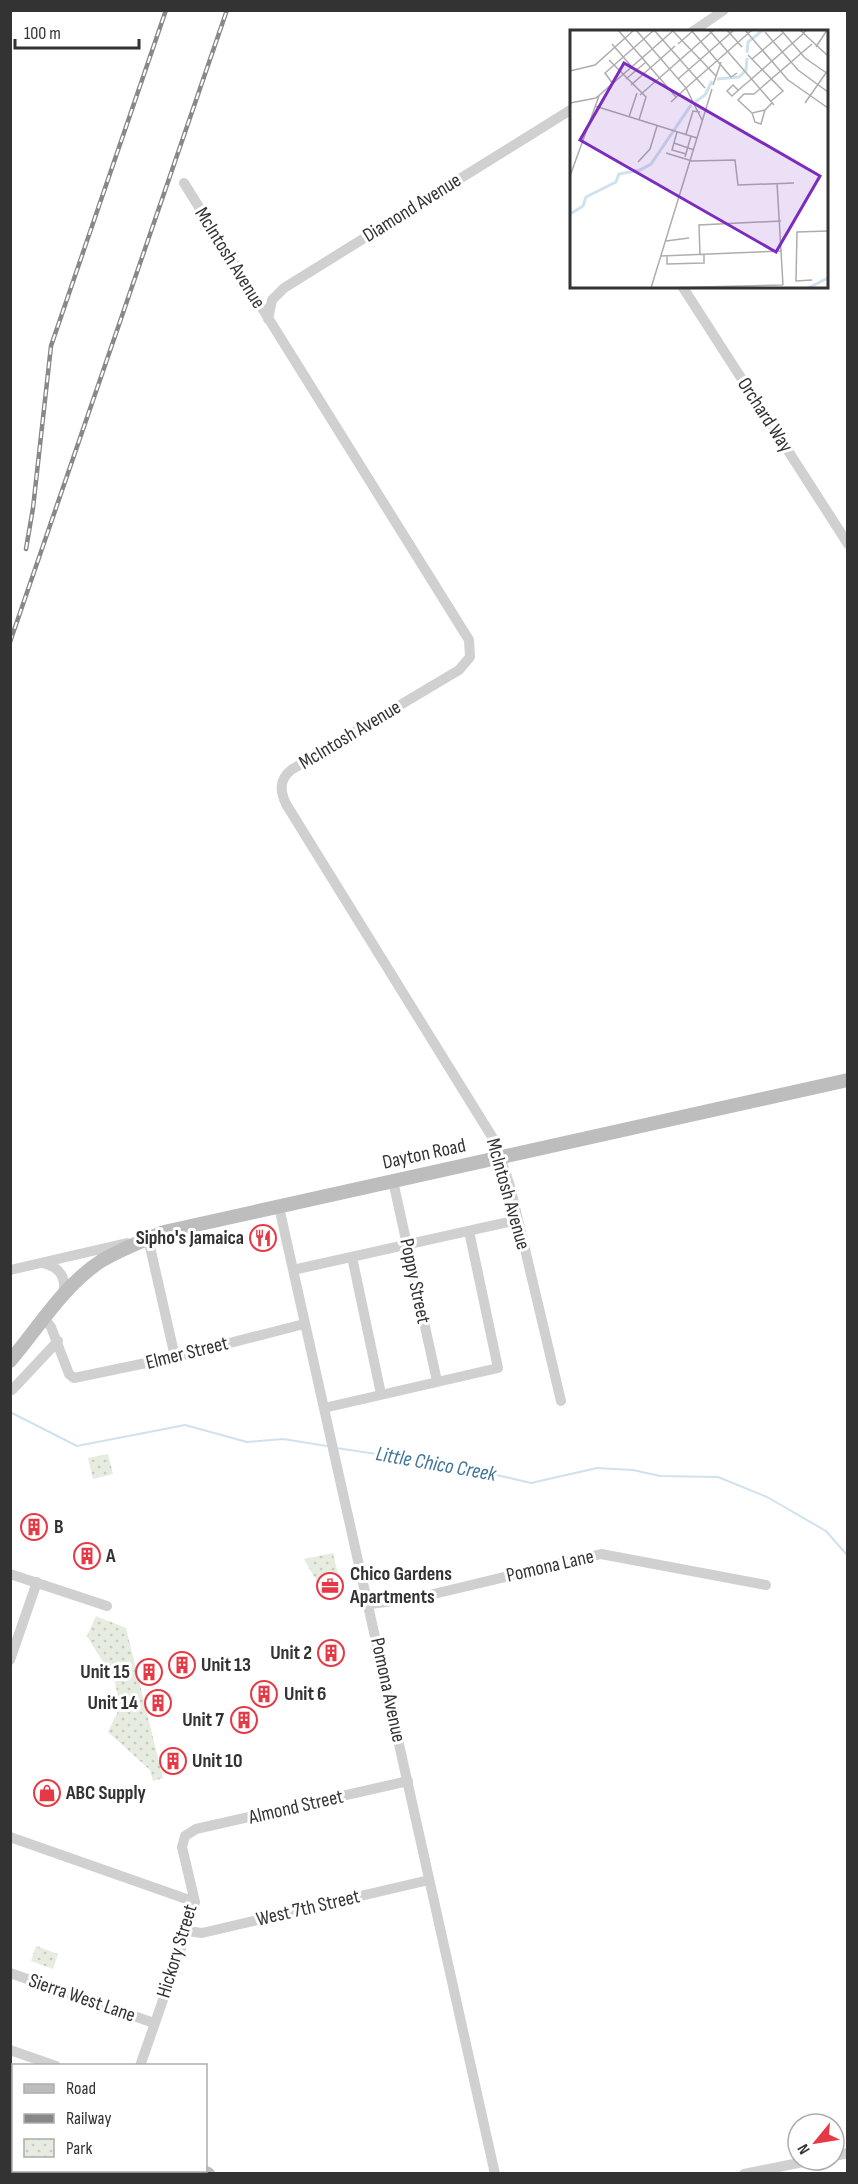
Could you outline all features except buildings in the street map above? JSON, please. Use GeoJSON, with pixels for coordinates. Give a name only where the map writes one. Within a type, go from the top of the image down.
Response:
{"type":"FeatureCollection","features":[{"type":"Feature","properties":{"kind":"street"},"geometry":{"type":"LineString","coordinates":[[695,30],[722,11]]}},
{"type":"Feature","properties":{"kind":"street","name":"Diamond Avenue"},"geometry":{"type":"LineString","coordinates":[[268,319],[272,300],[284,288],[570,112]]}},
{"type":"Feature","properties":{"kind":"street","name":"McIntosh Avenue"},"geometry":{"type":"LineString","coordinates":[[184,183],[466,632],[470,650],[466,664],[291,770],[282,780],[282,795],[487,1126],[501,1158],[561,1401]]}},
{"type":"Feature","properties":{"kind":"street","name":"Orchard Way"},"geometry":{"type":"LineString","coordinates":[[683,288],[848,544]]}},
{"type":"Feature","properties":{"kind":"street","name":"Dayton Road"},"geometry":{"type":"LineString","coordinates":[[10,1270],[393,1180],[848,1080]]}},
{"type":"Feature","properties":{"kind":"street","name":"Poppy Street"},"geometry":{"type":"LineString","coordinates":[[393,1180],[437,1381]]}},
{"type":"Feature","properties":{"kind":"street","name":"Pomona Avenue"},"geometry":{"type":"LineString","coordinates":[[279,1207],[370,1604],[495,2174]]}},
{"type":"Feature","properties":{"kind":"street"},"geometry":{"type":"LineString","coordinates":[[293,1270],[517,1220]]}},
{"type":"Feature","properties":{"kind":"street"},"geometry":{"type":"LineString","coordinates":[[324,1408],[498,1368],[469,1231]]}},
{"type":"Feature","properties":{"kind":"street"},"geometry":{"type":"LineString","coordinates":[[10,1361],[72,1286],[99,1262],[148,1238],[176,1357]]}},
{"type":"Feature","properties":{"kind":"street"},"geometry":{"type":"LineString","coordinates":[[352,1257],[381,1394]]}},
{"type":"Feature","properties":{"kind":"street"},"geometry":{"type":"LineString","coordinates":[[43,1263],[53,1266],[62,1274],[65,1282],[62,1298]]}},
{"type":"Feature","properties":{"kind":"street"},"geometry":{"type":"LineString","coordinates":[[12,1390],[58,1341],[45,1318]]}},
{"type":"Feature","properties":{"kind":"street","name":"Elmer Street"},"geometry":{"type":"LineString","coordinates":[[58,1341],[71,1377],[77,1378],[176,1357],[304,1324]]}},
{"type":"Feature","properties":{"kind":"street","name":"Pomona Lane"},"geometry":{"type":"LineString","coordinates":[[370,1604],[417,1598],[601,1554],[766,1585]]}},
{"type":"Feature","properties":{"kind":"street"},"geometry":{"type":"LineString","coordinates":[[10,1574],[107,1606]]}},
{"type":"Feature","properties":{"kind":"street"},"geometry":{"type":"LineString","coordinates":[[10,1660],[37,1582]]}},
{"type":"Feature","properties":{"kind":"street","name":"Almond Street"},"geometry":{"type":"LineString","coordinates":[[185,1836],[196,1828],[408,1781]]}},
{"type":"Feature","properties":{"kind":"street","name":"Hickory Street"},"geometry":{"type":"LineString","coordinates":[[141,2064],[195,1902],[182,1847],[185,1836]]}},
{"type":"Feature","properties":{"kind":"street"},"geometry":{"type":"LineString","coordinates":[[10,1838],[195,1902]]}},
{"type":"Feature","properties":{"kind":"street","name":"West 7th Street"},"geometry":{"type":"LineString","coordinates":[[187,1931],[202,1933],[429,1880]]}},
{"type":"Feature","properties":{"kind":"street","name":"Sierra West Lane"},"geometry":{"type":"LineString","coordinates":[[10,1973],[154,2023]]}},
{"type":"Feature","properties":{"kind":"street"},"geometry":{"type":"LineString","coordinates":[[10,2050],[50,2064]]}},
{"type":"Feature","properties":{"kind":"street"},"geometry":{"type":"LineString","coordinates":[[744,2174],[786,2165]]}},
{"type":"Feature","properties":{"kind":"green space"},"geometry":{"type":"Polygon","coordinates":[[[108,1454],[113,1474],[93,1479],[88,1458],[108,1454]]]}},
{"type":"Feature","properties":{"kind":"green space"},"geometry":{"type":"Polygon","coordinates":[[[333,1553],[338,1574],[316,1580],[304,1559],[333,1553]]]}},
{"type":"Feature","properties":{"kind":"green space"},"geometry":{"type":"Polygon","coordinates":[[[96,1616],[126,1628],[163,1778],[153,1781],[150,1770],[108,1732],[120,1707],[115,1682],[87,1636],[96,1616]]]}},
{"type":"Feature","properties":{"kind":"green space"},"geometry":{"type":"Polygon","coordinates":[[[36,1946],[58,1954],[53,1969],[31,1961],[36,1946]]]}},
{"type":"Feature","properties":{"kind":"waterway","name":"Little Chico Creek"},"geometry":{"type":"LineString","coordinates":[[10,1412],[77,1446],[185,1425],[247,1442],[283,1439],[327,1446]]}},
{"type":"Feature","properties":{"kind":"waterway","name":"Little Chico Creek"},"geometry":{"type":"LineString","coordinates":[[336,1448],[458,1466],[531,1483],[597,1468],[633,1470],[660,1476],[718,1477],[767,1497],[826,1531],[848,1556]]}},
{"type":"Feature","properties":{"kind":"railway"},"geometry":{"type":"LineString","coordinates":[[26,549],[33,508],[51,346],[166,10]]}},
{"type":"Feature","properties":{"kind":"railway"},"geometry":{"type":"LineString","coordinates":[[10,642],[227,10]]}},
{"type":"Feature","properties":{"kind":"place","name":"Sipho's Jamaica"},"geometry":{"type":"Point","coordinates":[263,1238]}},
{"type":"Feature","properties":{"kind":"place","name":"B"},"geometry":{"type":"Point","coordinates":[34,1527]}},
{"type":"Feature","properties":{"kind":"place","name":"A"},"geometry":{"type":"Point","coordinates":[87,1556]}},
{"type":"Feature","properties":{"kind":"place","name":"Chico Gardens Apartments"},"geometry":{"type":"Point","coordinates":[330,1586]}},
{"type":"Feature","properties":{"kind":"place","name":"Unit 2"},"geometry":{"type":"Point","coordinates":[331,1653]}},
{"type":"Feature","properties":{"kind":"place","name":"Unit 13"},"geometry":{"type":"Point","coordinates":[182,1665]}},
{"type":"Feature","properties":{"kind":"place","name":"Unit 15"},"geometry":{"type":"Point","coordinates":[149,1672]}},
{"type":"Feature","properties":{"kind":"place","name":"Unit 6"},"geometry":{"type":"Point","coordinates":[264,1694]}},
{"type":"Feature","properties":{"kind":"place","name":"Unit 14"},"geometry":{"type":"Point","coordinates":[158,1703]}},
{"type":"Feature","properties":{"kind":"place","name":"Unit 7"},"geometry":{"type":"Point","coordinates":[244,1720]}},
{"type":"Feature","properties":{"kind":"place","name":"Unit 10"},"geometry":{"type":"Point","coordinates":[173,1761]}},
{"type":"Feature","properties":{"kind":"place","name":"ABC Supply"},"geometry":{"type":"Point","coordinates":[47,1793]}}]}
